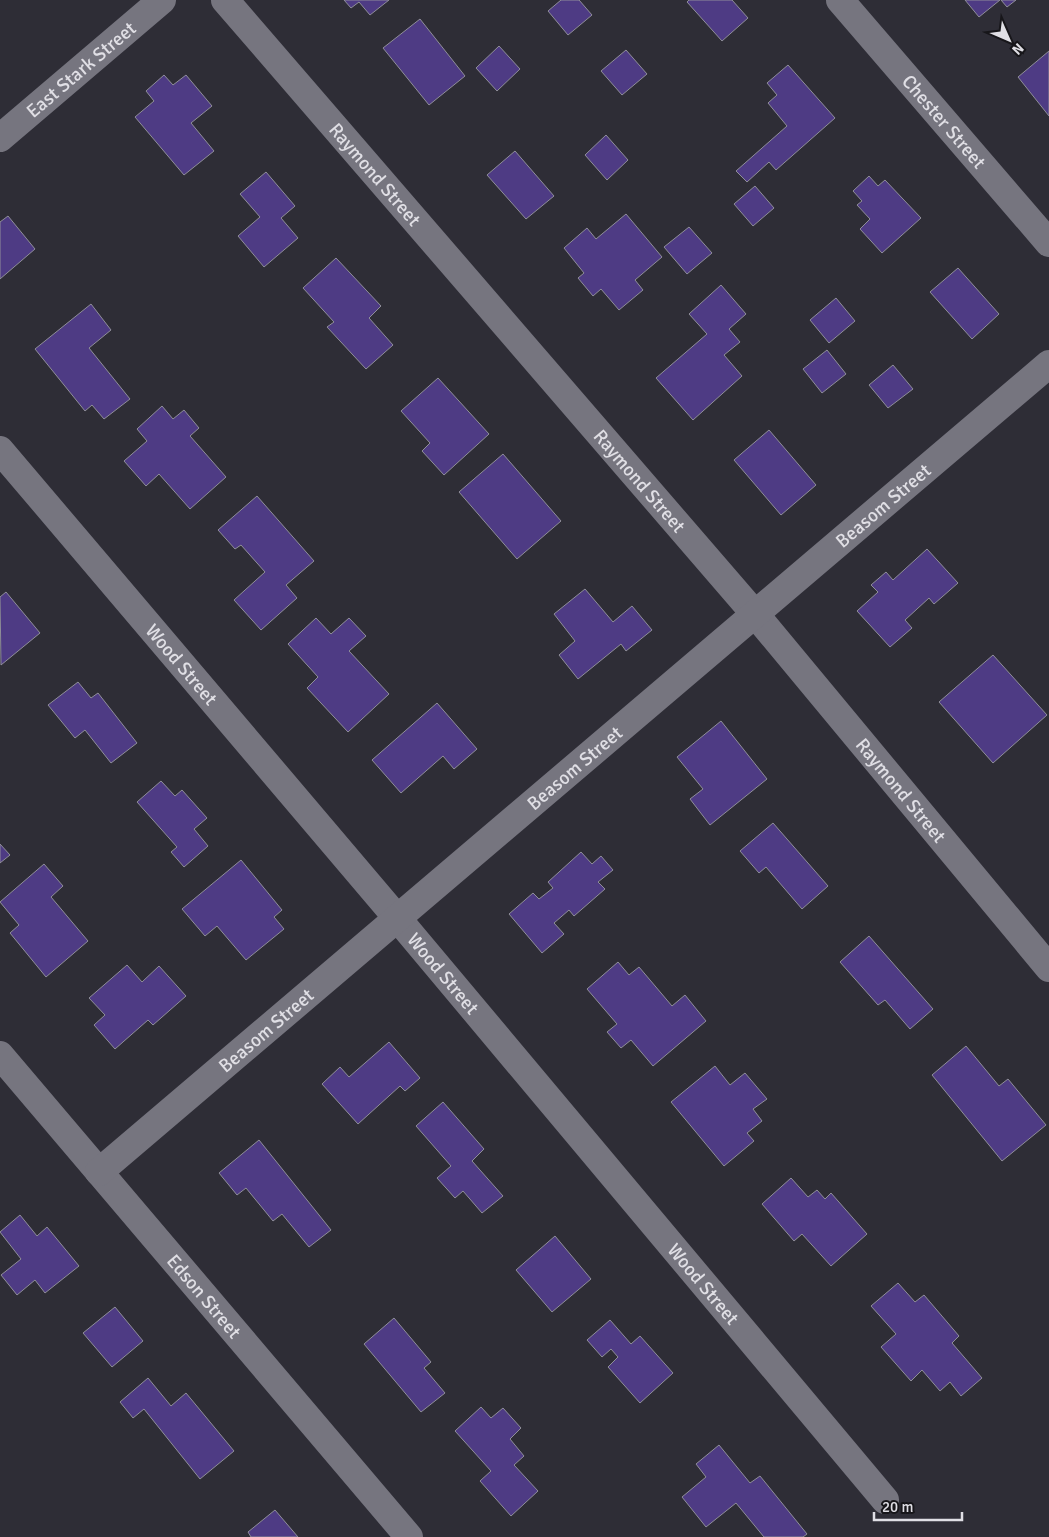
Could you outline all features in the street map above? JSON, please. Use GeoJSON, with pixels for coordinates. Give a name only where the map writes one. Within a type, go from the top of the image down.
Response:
{"type":"FeatureCollection","features":[{"type":"Feature","properties":{"kind":"street","name":"East Stark Street"},"geometry":{"type":"LineString","coordinates":[[0,138],[162,0]]}},
{"type":"Feature","properties":{"kind":"street","name":"Raymond Street"},"geometry":{"type":"LineString","coordinates":[[225,0],[756,614],[1049,968]]}},
{"type":"Feature","properties":{"kind":"street","name":"Chester Street"},"geometry":{"type":"LineString","coordinates":[[840,0],[1049,244]]}},
{"type":"Feature","properties":{"kind":"street","name":"Beasom Street"},"geometry":{"type":"LineString","coordinates":[[100,1172],[1049,364]]}},
{"type":"Feature","properties":{"kind":"street","name":"Wood Street"},"geometry":{"type":"LineString","coordinates":[[0,450],[398,919],[886,1500]]}},
{"type":"Feature","properties":{"kind":"street","name":"Edson Street"},"geometry":{"type":"LineString","coordinates":[[0,1055],[409,1537]]}},
{"type":"Feature","properties":{"kind":"building"},"geometry":{"type":"Polygon","coordinates":[[[344,0],[389,0],[370,15],[359,2],[351,8],[344,0]]]}},
{"type":"Feature","properties":{"kind":"building"},"geometry":{"type":"Polygon","coordinates":[[[561,0],[579,0],[592,15],[568,35],[548,11],[561,0]]]}},
{"type":"Feature","properties":{"kind":"building"},"geometry":{"type":"Polygon","coordinates":[[[689,0],[732,0],[748,18],[722,41],[687,2],[689,0]]]}},
{"type":"Feature","properties":{"kind":"building"},"geometry":{"type":"Polygon","coordinates":[[[965,0],[1000,0],[979,17],[965,0]]]}},
{"type":"Feature","properties":{"kind":"building"},"geometry":{"type":"Polygon","coordinates":[[[1001,0],[1016,0],[1007,7],[1001,0]]]}},
{"type":"Feature","properties":{"kind":"building"},"geometry":{"type":"Polygon","coordinates":[[[420,19],[465,76],[429,105],[383,48],[420,19]]]}},
{"type":"Feature","properties":{"kind":"building"},"geometry":{"type":"Polygon","coordinates":[[[499,46],[520,69],[497,91],[476,68],[499,46]]]}},
{"type":"Feature","properties":{"kind":"building"},"geometry":{"type":"Polygon","coordinates":[[[626,50],[647,74],[622,95],[601,71],[626,50]]]}},
{"type":"Feature","properties":{"kind":"building"},"geometry":{"type":"Polygon","coordinates":[[[1049,51],[1049,116],[1018,77],[1049,51]]]}},
{"type":"Feature","properties":{"kind":"building"},"geometry":{"type":"Polygon","coordinates":[[[788,65],[835,118],[776,170],[769,162],[747,182],[736,171],[787,126],[768,103],[777,95],[767,83],[788,65]]]}},
{"type":"Feature","properties":{"kind":"building"},"geometry":{"type":"Polygon","coordinates":[[[164,75],[173,85],[186,75],[212,106],[191,123],[214,151],[184,175],[135,117],[154,101],[146,91],[164,75]]]}},
{"type":"Feature","properties":{"kind":"building"},"geometry":{"type":"Polygon","coordinates":[[[606,135],[628,160],[607,180],[585,155],[606,135]]]}},
{"type":"Feature","properties":{"kind":"building"},"geometry":{"type":"Polygon","coordinates":[[[515,151],[554,196],[526,219],[487,175],[515,151]]]}},
{"type":"Feature","properties":{"kind":"building"},"geometry":{"type":"Polygon","coordinates":[[[266,172],[295,206],[281,218],[298,238],[264,267],[238,236],[260,217],[240,194],[266,172]]]}},
{"type":"Feature","properties":{"kind":"building"},"geometry":{"type":"Polygon","coordinates":[[[869,176],[878,186],[885,180],[921,218],[882,253],[860,229],[870,219],[857,205],[862,201],[853,191],[869,176]]]}},
{"type":"Feature","properties":{"kind":"building"},"geometry":{"type":"Polygon","coordinates":[[[755,186],[774,208],[753,226],[734,204],[755,186]]]}},
{"type":"Feature","properties":{"kind":"building"},"geometry":{"type":"Polygon","coordinates":[[[626,214],[662,257],[635,280],[643,290],[619,310],[601,289],[593,296],[578,278],[584,273],[564,248],[587,228],[596,239],[626,214]]]}},
{"type":"Feature","properties":{"kind":"building"},"geometry":{"type":"Polygon","coordinates":[[[8,216],[35,249],[0,279],[0,222],[8,216]]]}},
{"type":"Feature","properties":{"kind":"building"},"geometry":{"type":"Polygon","coordinates":[[[689,227],[712,253],[687,274],[664,247],[689,227]]]}},
{"type":"Feature","properties":{"kind":"building"},"geometry":{"type":"Polygon","coordinates":[[[336,258],[381,306],[369,318],[393,345],[366,369],[327,327],[334,322],[303,288],[336,258]]]}},
{"type":"Feature","properties":{"kind":"building"},"geometry":{"type":"Polygon","coordinates":[[[958,268],[999,314],[972,339],[930,292],[958,268]]]}},
{"type":"Feature","properties":{"kind":"building"},"geometry":{"type":"Polygon","coordinates":[[[721,285],[746,314],[729,329],[740,342],[724,355],[742,376],[693,420],[656,378],[707,334],[689,314],[721,285]]]}},
{"type":"Feature","properties":{"kind":"building"},"geometry":{"type":"Polygon","coordinates":[[[836,298],[855,321],[829,343],[810,320],[836,298]]]}},
{"type":"Feature","properties":{"kind":"building"},"geometry":{"type":"Polygon","coordinates":[[[91,304],[111,330],[89,348],[130,399],[104,419],[92,405],[85,411],[35,349],[91,304]]]}},
{"type":"Feature","properties":{"kind":"building"},"geometry":{"type":"Polygon","coordinates":[[[827,350],[846,374],[822,393],[803,369],[827,350]]]}},
{"type":"Feature","properties":{"kind":"building"},"geometry":{"type":"Polygon","coordinates":[[[893,365],[913,389],[888,408],[869,385],[893,365]]]}},
{"type":"Feature","properties":{"kind":"building"},"geometry":{"type":"Polygon","coordinates":[[[438,378],[489,434],[444,475],[422,451],[430,443],[401,411],[438,378]]]}},
{"type":"Feature","properties":{"kind":"building"},"geometry":{"type":"Polygon","coordinates":[[[162,406],[173,419],[184,410],[199,428],[190,436],[226,477],[190,509],[159,474],[146,486],[124,461],[147,441],[137,429],[162,406]]]}},
{"type":"Feature","properties":{"kind":"building"},"geometry":{"type":"Polygon","coordinates":[[[769,430],[816,485],[781,515],[734,460],[769,430]]]}},
{"type":"Feature","properties":{"kind":"building"},"geometry":{"type":"Polygon","coordinates":[[[503,454],[561,521],[517,559],[459,492],[503,454]]]}},
{"type":"Feature","properties":{"kind":"building"},"geometry":{"type":"Polygon","coordinates":[[[257,496],[314,561],[286,585],[297,598],[261,630],[234,600],[265,572],[241,545],[235,549],[218,530],[257,496]]]}},
{"type":"Feature","properties":{"kind":"building"},"geometry":{"type":"Polygon","coordinates":[[[927,549],[958,583],[934,604],[929,598],[905,620],[912,628],[890,647],[857,611],[878,592],[871,585],[886,572],[893,580],[927,549]]]}},
{"type":"Feature","properties":{"kind":"building"},"geometry":{"type":"Polygon","coordinates":[[[585,589],[613,622],[632,606],[652,630],[626,651],[621,644],[578,679],[559,655],[575,641],[554,614],[585,589]]]}},
{"type":"Feature","properties":{"kind":"building"},"geometry":{"type":"Polygon","coordinates":[[[6,592],[40,633],[1,665],[0,597],[6,592]]]}},
{"type":"Feature","properties":{"kind":"building"},"geometry":{"type":"Polygon","coordinates":[[[316,618],[331,634],[349,618],[366,636],[349,651],[389,694],[348,732],[307,688],[318,677],[288,644],[316,618]]]}},
{"type":"Feature","properties":{"kind":"building"},"geometry":{"type":"Polygon","coordinates":[[[993,655],[1047,715],[993,763],[939,702],[993,655]]]}},
{"type":"Feature","properties":{"kind":"building"},"geometry":{"type":"Polygon","coordinates":[[[78,682],[91,698],[98,693],[137,743],[111,763],[85,730],[75,738],[48,705],[78,682]]]}},
{"type":"Feature","properties":{"kind":"building"},"geometry":{"type":"Polygon","coordinates":[[[437,703],[477,749],[454,769],[443,756],[401,793],[372,760],[437,703]]]}},
{"type":"Feature","properties":{"kind":"building"},"geometry":{"type":"Polygon","coordinates":[[[721,721],[767,779],[710,825],[690,799],[703,789],[677,757],[721,721]]]}},
{"type":"Feature","properties":{"kind":"building"},"geometry":{"type":"Polygon","coordinates":[[[161,781],[175,796],[182,790],[207,818],[194,829],[208,846],[184,867],[171,852],[177,847],[137,802],[161,781]]]}},
{"type":"Feature","properties":{"kind":"building"},"geometry":{"type":"Polygon","coordinates":[[[773,823],[828,886],[802,909],[766,867],[759,873],[740,851],[773,823]]]}},
{"type":"Feature","properties":{"kind":"building"},"geometry":{"type":"Polygon","coordinates":[[[0,844],[10,855],[0,863],[0,844]]]}},
{"type":"Feature","properties":{"kind":"building"},"geometry":{"type":"Polygon","coordinates":[[[581,852],[592,864],[601,856],[613,870],[598,882],[605,889],[574,916],[569,910],[554,923],[564,934],[542,953],[509,914],[533,893],[539,899],[553,888],[548,882],[581,852]]]}},
{"type":"Feature","properties":{"kind":"building"},"geometry":{"type":"Polygon","coordinates":[[[241,860],[282,910],[274,917],[284,929],[246,960],[217,926],[205,936],[182,909],[241,860]]]}},
{"type":"Feature","properties":{"kind":"building"},"geometry":{"type":"Polygon","coordinates":[[[44,864],[63,886],[51,897],[88,941],[46,977],[10,933],[19,925],[0,902],[44,864]]]}},
{"type":"Feature","properties":{"kind":"building"},"geometry":{"type":"Polygon","coordinates":[[[869,936],[933,1009],[910,1029],[885,1000],[878,1005],[840,962],[869,936]]]}},
{"type":"Feature","properties":{"kind":"building"},"geometry":{"type":"Polygon","coordinates":[[[618,962],[629,975],[639,967],[672,1006],[685,995],[706,1021],[653,1066],[631,1040],[621,1048],[607,1032],[617,1024],[587,989],[618,962]]]}},
{"type":"Feature","properties":{"kind":"building"},"geometry":{"type":"Polygon","coordinates":[[[127,965],[142,982],[159,966],[186,996],[153,1025],[148,1020],[115,1049],[94,1025],[105,1015],[89,998],[127,965]]]}},
{"type":"Feature","properties":{"kind":"building"},"geometry":{"type":"Polygon","coordinates":[[[389,1042],[420,1078],[405,1091],[400,1086],[358,1124],[322,1084],[340,1067],[349,1077],[389,1042]]]}},
{"type":"Feature","properties":{"kind":"building"},"geometry":{"type":"Polygon","coordinates":[[[966,1046],[999,1086],[1008,1079],[1046,1125],[1002,1161],[932,1075],[966,1046]]]}},
{"type":"Feature","properties":{"kind":"building"},"geometry":{"type":"Polygon","coordinates":[[[715,1066],[730,1085],[745,1073],[767,1099],[753,1109],[762,1121],[747,1133],[754,1141],[724,1166],[671,1102],[715,1066]]]}},
{"type":"Feature","properties":{"kind":"building"},"geometry":{"type":"Polygon","coordinates":[[[443,1102],[484,1149],[472,1161],[503,1196],[482,1213],[463,1191],[455,1198],[437,1178],[451,1166],[416,1126],[443,1102]]]}},
{"type":"Feature","properties":{"kind":"building"},"geometry":{"type":"Polygon","coordinates":[[[259,1140],[331,1230],[309,1247],[282,1214],[273,1221],[246,1188],[237,1195],[219,1173],[259,1140]]]}},
{"type":"Feature","properties":{"kind":"building"},"geometry":{"type":"Polygon","coordinates":[[[791,1178],[808,1197],[817,1190],[825,1199],[831,1193],[867,1234],[831,1266],[802,1234],[794,1241],[762,1204],[791,1178]]]}},
{"type":"Feature","properties":{"kind":"building"},"geometry":{"type":"Polygon","coordinates":[[[20,1215],[37,1236],[47,1227],[79,1266],[45,1293],[35,1280],[17,1295],[1,1275],[21,1259],[0,1232],[20,1215]]]}},
{"type":"Feature","properties":{"kind":"building"},"geometry":{"type":"Polygon","coordinates":[[[555,1236],[591,1279],[552,1312],[516,1270],[555,1236]]]}},
{"type":"Feature","properties":{"kind":"building"},"geometry":{"type":"Polygon","coordinates":[[[898,1283],[915,1302],[924,1295],[959,1336],[952,1343],[982,1378],[961,1396],[950,1382],[940,1391],[922,1370],[911,1381],[881,1347],[896,1334],[871,1306],[898,1283]]]}},
{"type":"Feature","properties":{"kind":"building"},"geometry":{"type":"Polygon","coordinates":[[[115,1307],[143,1341],[112,1367],[83,1333],[115,1307]]]}},
{"type":"Feature","properties":{"kind":"building"},"geometry":{"type":"Polygon","coordinates":[[[394,1318],[431,1362],[424,1368],[445,1393],[421,1412],[364,1344],[394,1318]]]}},
{"type":"Feature","properties":{"kind":"building"},"geometry":{"type":"Polygon","coordinates":[[[610,1320],[631,1344],[640,1336],[673,1373],[640,1403],[608,1367],[618,1357],[611,1349],[602,1357],[587,1340],[610,1320]]]}},
{"type":"Feature","properties":{"kind":"building"},"geometry":{"type":"Polygon","coordinates":[[[148,1378],[171,1406],[186,1393],[234,1451],[200,1479],[144,1409],[133,1418],[120,1402],[148,1378]]]}},
{"type":"Feature","properties":{"kind":"building"},"geometry":{"type":"Polygon","coordinates":[[[481,1407],[491,1418],[503,1408],[521,1428],[510,1439],[524,1456],[514,1465],[538,1491],[511,1516],[480,1481],[491,1471],[455,1431],[481,1407]]]}},
{"type":"Feature","properties":{"kind":"building"},"geometry":{"type":"Polygon","coordinates":[[[719,1445],[750,1483],[760,1476],[807,1534],[803,1537],[764,1537],[736,1503],[706,1527],[682,1497],[706,1477],[696,1464],[719,1445]]]}},
{"type":"Feature","properties":{"kind":"building"},"geometry":{"type":"Polygon","coordinates":[[[275,1510],[298,1537],[251,1537],[248,1532],[275,1510]]]}}]}
